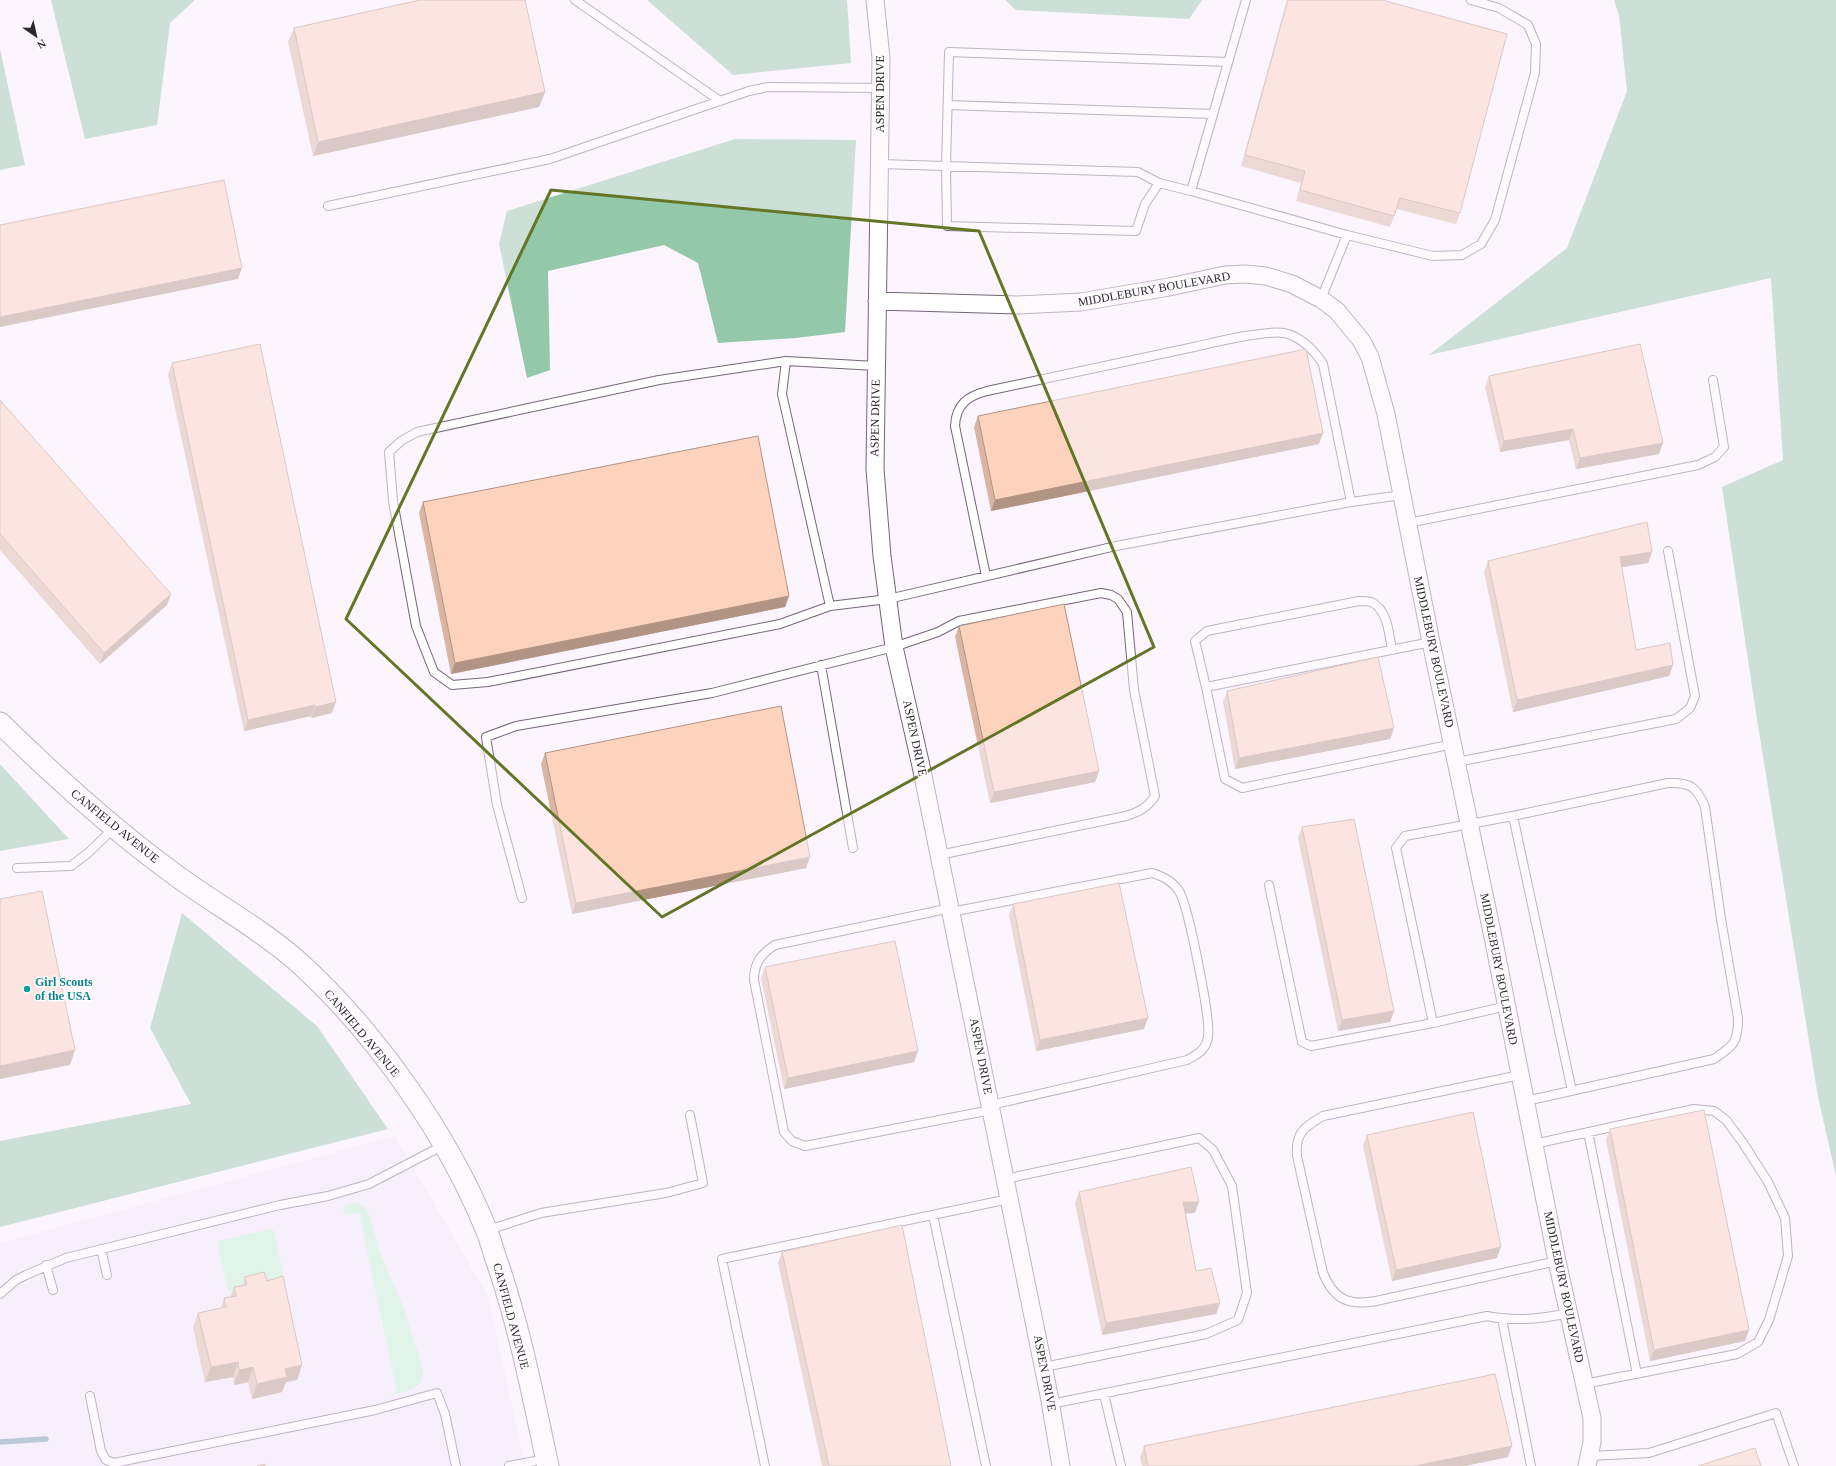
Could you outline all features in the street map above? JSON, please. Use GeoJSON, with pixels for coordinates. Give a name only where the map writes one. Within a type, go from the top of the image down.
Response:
{"type":"FeatureCollection","features":[{"type":"Feature","properties":{"kind":"street","name":"ASPEN DRIVE"},"geometry":{"type":"LineString","coordinates":[[875,0],[881,58],[875,469],[882,556],[894,647],[951,910],[1044,1367],[1061,1466]]}},
{"type":"Feature","properties":{"kind":"street","name":"MIDDLEBURY BOULEVARD"},"geometry":{"type":"LineString","coordinates":[[877,301],[1018,305],[1081,302],[1169,287],[1224,275],[1245,274],[1266,276],[1292,284],[1321,299],[1337,311],[1352,327],[1370,357],[1386,414],[1431,642],[1507,1006],[1557,1261],[1592,1418],[1592,1442],[1589,1461]]}},
{"type":"Feature","properties":{"kind":"street","name":"CANFIELD AVENUE"},"geometry":{"type":"LineString","coordinates":[[0,723],[114,828],[172,873],[264,934],[296,960],[338,1002],[373,1043],[408,1089],[444,1145],[487,1230],[514,1316],[548,1462]]}},
{"type":"Feature","properties":{"kind":"lane"},"geometry":{"type":"LineString","coordinates":[[575,0],[720,101]]}},
{"type":"Feature","properties":{"kind":"lane"},"geometry":{"type":"LineString","coordinates":[[1191,191],[1246,0]]}},
{"type":"Feature","properties":{"kind":"lane"},"geometry":{"type":"LineString","coordinates":[[880,164],[1138,172],[1159,184],[1191,191],[1347,235],[1433,256],[1462,255],[1481,244],[1495,220],[1535,73],[1536,44],[1528,25],[1499,8],[1471,0]]}},
{"type":"Feature","properties":{"kind":"lane"},"geometry":{"type":"LineString","coordinates":[[1159,184],[1145,204],[1136,231],[947,226],[946,166],[949,52],[1228,62]]}},
{"type":"Feature","properties":{"kind":"lane"},"geometry":{"type":"LineString","coordinates":[[328,206],[550,159],[749,91],[768,87],[881,88]]}},
{"type":"Feature","properties":{"kind":"lane"},"geometry":{"type":"LineString","coordinates":[[948,105],[1213,114]]}},
{"type":"Feature","properties":{"kind":"lane"},"geometry":{"type":"LineString","coordinates":[[1321,299],[1347,235]]}},
{"type":"Feature","properties":{"kind":"lane"},"geometry":{"type":"LineString","coordinates":[[986,576],[955,426],[957,412],[964,401],[975,394],[987,391],[1205,345],[1272,332],[1284,333],[1296,336],[1319,357],[1323,364],[1351,502]]}},
{"type":"Feature","properties":{"kind":"lane"},"geometry":{"type":"LineString","coordinates":[[876,366],[786,361],[660,380],[417,432],[401,441],[389,452],[393,501],[416,626],[434,672],[452,685],[488,682],[780,624],[830,606],[888,600],[1116,546],[1351,502],[1402,495]]}},
{"type":"Feature","properties":{"kind":"lane"},"geometry":{"type":"LineString","coordinates":[[786,361],[782,394],[830,606]]}},
{"type":"Feature","properties":{"kind":"lane"},"geometry":{"type":"LineString","coordinates":[[1408,523],[1698,465],[1716,457],[1724,447],[1713,380]]}},
{"type":"Feature","properties":{"kind":"lane"},"geometry":{"type":"LineString","coordinates":[[1457,762],[1676,719],[1690,708],[1696,696],[1668,551]]}},
{"type":"Feature","properties":{"kind":"lane"},"geometry":{"type":"LineString","coordinates":[[522,898],[497,805],[486,737],[516,726],[712,692],[821,666],[894,647],[938,632],[959,621],[1101,593],[1111,595],[1118,599],[1127,612],[1134,690],[1155,796],[1150,804],[1140,812],[1126,816],[939,855]]}},
{"type":"Feature","properties":{"kind":"lane"},"geometry":{"type":"LineString","coordinates":[[1392,650],[1384,617],[1379,607],[1371,602],[1359,601],[1207,631],[1195,641],[1225,779],[1242,788],[1453,744]]}},
{"type":"Feature","properties":{"kind":"lane"},"geometry":{"type":"LineString","coordinates":[[1206,687],[1431,642]]}},
{"type":"Feature","properties":{"kind":"lane"},"geometry":{"type":"LineString","coordinates":[[821,666],[853,848]]}},
{"type":"Feature","properties":{"kind":"lane"},"geometry":{"type":"LineString","coordinates":[[1433,1023],[1396,848],[1405,836],[1470,825],[1668,783],[1681,783],[1693,788],[1700,794],[1705,806],[1721,919],[1738,1018],[1738,1034],[1734,1043],[1714,1059],[1526,1101]]}},
{"type":"Feature","properties":{"kind":"lane"},"geometry":{"type":"LineString","coordinates":[[1513,816],[1572,1091]]}},
{"type":"Feature","properties":{"kind":"lane"},"geometry":{"type":"LineString","coordinates":[[17,868],[71,866],[88,853],[114,828]]}},
{"type":"Feature","properties":{"kind":"lane"},"geometry":{"type":"LineString","coordinates":[[1152,873],[1168,878],[1179,892],[1186,910],[1207,1018],[1208,1037],[1202,1052],[1187,1060],[991,1107],[805,1146],[792,1141],[784,1132],[754,980],[754,971],[757,960],[765,951],[775,945],[785,942],[951,910],[1152,873]]}},
{"type":"Feature","properties":{"kind":"lane"},"geometry":{"type":"LineString","coordinates":[[1268,885],[1302,1042],[1312,1046],[1433,1023],[1507,1006]]}},
{"type":"Feature","properties":{"kind":"lane"},"geometry":{"type":"LineString","coordinates":[[1520,1075],[1323,1116],[1310,1124],[1300,1133],[1296,1144],[1297,1156],[1323,1273],[1327,1284],[1342,1298],[1352,1303],[1360,1304],[1376,1301],[1557,1261]]}},
{"type":"Feature","properties":{"kind":"lane"},"geometry":{"type":"LineString","coordinates":[[1534,1144],[1694,1109],[1714,1111],[1726,1120],[1743,1143],[1768,1182],[1785,1218],[1788,1256],[1769,1320],[1758,1342],[1737,1354],[1584,1384]]}},
{"type":"Feature","properties":{"kind":"lane"},"geometry":{"type":"LineString","coordinates":[[487,1230],[541,1213],[666,1193],[703,1183],[690,1115]]}},
{"type":"Feature","properties":{"kind":"lane"},"geometry":{"type":"LineString","coordinates":[[1588,1132],[1637,1374]]}},
{"type":"Feature","properties":{"kind":"lane"},"geometry":{"type":"LineString","coordinates":[[1005,1179],[1199,1138],[1213,1150],[1232,1186],[1247,1293],[1238,1320],[1206,1334],[1044,1367]]}},
{"type":"Feature","properties":{"kind":"lane"},"geometry":{"type":"LineString","coordinates":[[0,1294],[16,1280],[46,1265],[66,1258],[286,1203],[328,1196],[369,1184],[444,1145]]}},
{"type":"Feature","properties":{"kind":"lane"},"geometry":{"type":"LineString","coordinates":[[765,1466],[722,1259],[1009,1199]]}},
{"type":"Feature","properties":{"kind":"lane"},"geometry":{"type":"LineString","coordinates":[[933,1215],[986,1466]]}},
{"type":"Feature","properties":{"kind":"lane"},"geometry":{"type":"LineString","coordinates":[[101,1249],[107,1275]]}},
{"type":"Feature","properties":{"kind":"lane"},"geometry":{"type":"LineString","coordinates":[[46,1265],[53,1290]]}},
{"type":"Feature","properties":{"kind":"lane"},"geometry":{"type":"LineString","coordinates":[[1051,1404],[1487,1316],[1502,1319],[1544,1319],[1569,1313]]}},
{"type":"Feature","properties":{"kind":"lane"},"geometry":{"type":"LineString","coordinates":[[1502,1319],[1531,1466]]}},
{"type":"Feature","properties":{"kind":"lane"},"geometry":{"type":"LineString","coordinates":[[90,1396],[101,1451],[106,1460],[114,1463],[375,1410],[437,1393],[445,1414],[456,1466]]}},
{"type":"Feature","properties":{"kind":"lane"},"geometry":{"type":"LineString","coordinates":[[1104,1394],[1121,1466]]}},
{"type":"Feature","properties":{"kind":"lane"},"geometry":{"type":"LineString","coordinates":[[1589,1461],[1649,1453],[1776,1413],[1794,1466]]}},
{"type":"Feature","properties":{"kind":"lane"},"geometry":{"type":"LineString","coordinates":[[509,1466],[548,1462]]}},
{"type":"Feature","properties":{"kind":"highlighted area"},"geometry":{"type":"Polygon","coordinates":[[[551,190],[979,231],[1154,647],[662,917],[346,619],[551,190]]]}},
{"type":"Feature","properties":{"kind":"shaded area"},"geometry":{"type":"Polygon","coordinates":[[[395,1136],[488,1296],[525,1466],[0,1466],[0,1243],[395,1136]]]}},
{"type":"Feature","properties":{"kind":"green space"},"geometry":{"type":"Polygon","coordinates":[[[51,0],[195,0],[170,23],[157,125],[85,139],[51,0]]]}},
{"type":"Feature","properties":{"kind":"green space"},"geometry":{"type":"Polygon","coordinates":[[[647,0],[847,0],[851,63],[733,75],[647,0]]]}},
{"type":"Feature","properties":{"kind":"green space"},"geometry":{"type":"Polygon","coordinates":[[[1005,0],[1202,0],[1189,19],[1016,10],[1005,0]]]}},
{"type":"Feature","properties":{"kind":"green space"},"geometry":{"type":"Polygon","coordinates":[[[1614,0],[1836,0],[1836,1176],[1818,1097],[1756,713],[1722,487],[1783,460],[1771,278],[1429,355],[1567,248],[1627,91],[1619,15],[1614,0]]]}},
{"type":"Feature","properties":{"kind":"green space"},"geometry":{"type":"Polygon","coordinates":[[[0,49],[25,165],[0,170],[0,49]]]}},
{"type":"Feature","properties":{"kind":"green space"},"geometry":{"type":"Polygon","coordinates":[[[735,139],[856,140],[845,332],[796,338],[718,343],[698,263],[664,245],[548,271],[550,370],[527,378],[499,244],[507,211],[735,139]]]}},
{"type":"Feature","properties":{"kind":"green space"},"geometry":{"type":"Polygon","coordinates":[[[0,764],[69,839],[0,851],[0,764]]]}},
{"type":"Feature","properties":{"kind":"green space"},"geometry":{"type":"Polygon","coordinates":[[[182,913],[317,1026],[388,1129],[0,1227],[0,1141],[191,1104],[150,1028],[182,913]]]}},
{"type":"Feature","properties":{"kind":"green space"},"geometry":{"type":"Polygon","coordinates":[[[358,1203],[365,1207],[369,1214],[379,1250],[403,1306],[422,1365],[422,1380],[412,1389],[399,1394],[384,1396],[397,1392],[359,1213],[345,1216],[343,1208],[348,1204],[358,1203]]]}},
{"type":"Feature","properties":{"kind":"green space"},"geometry":{"type":"Polygon","coordinates":[[[271,1229],[274,1231],[284,1279],[228,1292],[217,1241],[271,1229]]]}},
{"type":"Feature","properties":{"kind":"building"},"geometry":{"type":"Polygon","coordinates":[[[420,0],[525,0],[545,92],[318,142],[294,28],[420,0]]]}},
{"type":"Feature","properties":{"kind":"building"},"geometry":{"type":"Polygon","coordinates":[[[1288,0],[1382,0],[1507,34],[1460,213],[1400,198],[1394,216],[1300,190],[1305,171],[1245,155],[1288,0]]]}},
{"type":"Feature","properties":{"kind":"building"},"geometry":{"type":"Polygon","coordinates":[[[224,180],[242,268],[0,317],[0,225],[224,180]]]}},
{"type":"Feature","properties":{"kind":"building"},"geometry":{"type":"Polygon","coordinates":[[[260,344],[336,702],[315,707],[315,705],[248,720],[172,363],[260,344]]]}},
{"type":"Feature","properties":{"kind":"building"},"geometry":{"type":"Polygon","coordinates":[[[1640,344],[1663,443],[1580,458],[1573,429],[1504,441],[1489,376],[1640,344]]]}},
{"type":"Feature","properties":{"kind":"building"},"geometry":{"type":"Polygon","coordinates":[[[1306,349],[1323,433],[995,500],[978,416],[1306,349]]]}},
{"type":"Feature","properties":{"kind":"building"},"geometry":{"type":"Polygon","coordinates":[[[0,400],[171,594],[104,653],[0,534],[0,400]]]}},
{"type":"Feature","properties":{"kind":"building"},"geometry":{"type":"Polygon","coordinates":[[[758,436],[789,596],[455,663],[423,502],[758,436]]]}},
{"type":"Feature","properties":{"kind":"building"},"geometry":{"type":"Polygon","coordinates":[[[1647,522],[1652,552],[1620,557],[1636,650],[1670,643],[1673,665],[1517,700],[1488,561],[1647,522]]]}},
{"type":"Feature","properties":{"kind":"building"},"geometry":{"type":"Polygon","coordinates":[[[1064,604],[1099,771],[994,792],[959,626],[1064,604]]]}},
{"type":"Feature","properties":{"kind":"building"},"geometry":{"type":"Polygon","coordinates":[[[1378,657],[1394,728],[1239,758],[1227,691],[1378,657]]]}},
{"type":"Feature","properties":{"kind":"building"},"geometry":{"type":"Polygon","coordinates":[[[781,706],[810,857],[576,903],[545,753],[781,706]]]}},
{"type":"Feature","properties":{"kind":"building"},"geometry":{"type":"Polygon","coordinates":[[[1354,819],[1394,1011],[1342,1020],[1302,827],[1354,819]]]}},
{"type":"Feature","properties":{"kind":"building"},"geometry":{"type":"Polygon","coordinates":[[[1119,883],[1148,1018],[1040,1040],[1013,904],[1119,883]]]}},
{"type":"Feature","properties":{"kind":"building","name":"Girl Scouts of the USA"},"geometry":{"type":"Polygon","coordinates":[[[42,891],[75,1050],[0,1066],[0,899],[42,891]]]}},
{"type":"Feature","properties":{"kind":"building"},"geometry":{"type":"Polygon","coordinates":[[[895,941],[918,1051],[788,1078],[765,967],[895,941]]]}},
{"type":"Feature","properties":{"kind":"building"},"geometry":{"type":"Polygon","coordinates":[[[1704,1110],[1749,1330],[1654,1350],[1610,1129],[1704,1110]]]}},
{"type":"Feature","properties":{"kind":"building"},"geometry":{"type":"Polygon","coordinates":[[[1473,1112],[1501,1247],[1396,1270],[1367,1135],[1473,1112]]]}},
{"type":"Feature","properties":{"kind":"building"},"geometry":{"type":"Polygon","coordinates":[[[1191,1167],[1199,1202],[1183,1202],[1196,1271],[1211,1268],[1220,1303],[1106,1323],[1079,1192],[1191,1167]]]}},
{"type":"Feature","properties":{"kind":"building"},"geometry":{"type":"Polygon","coordinates":[[[902,1225],[951,1466],[829,1466],[782,1252],[902,1225]]]}},
{"type":"Feature","properties":{"kind":"building"},"geometry":{"type":"Polygon","coordinates":[[[264,1272],[267,1281],[283,1276],[302,1365],[285,1369],[287,1377],[257,1384],[253,1367],[239,1370],[238,1362],[211,1367],[198,1313],[226,1307],[224,1298],[236,1296],[234,1287],[247,1285],[245,1277],[264,1272]]]}},
{"type":"Feature","properties":{"kind":"building"},"geometry":{"type":"Polygon","coordinates":[[[1495,1374],[1512,1446],[1415,1466],[1148,1466],[1144,1446],[1495,1374]]]}},
{"type":"Feature","properties":{"kind":"building"},"geometry":{"type":"Polygon","coordinates":[[[1755,1448],[1761,1466],[1698,1466],[1755,1448]]]}},
{"type":"Feature","properties":{"kind":"waterway"},"geometry":{"type":"LineString","coordinates":[[0,1442],[46,1439]]}},
{"type":"Feature","properties":{"kind":"place","name":"Girl Scouts of the USA"},"geometry":{"type":"Point","coordinates":[27,989]}}]}
